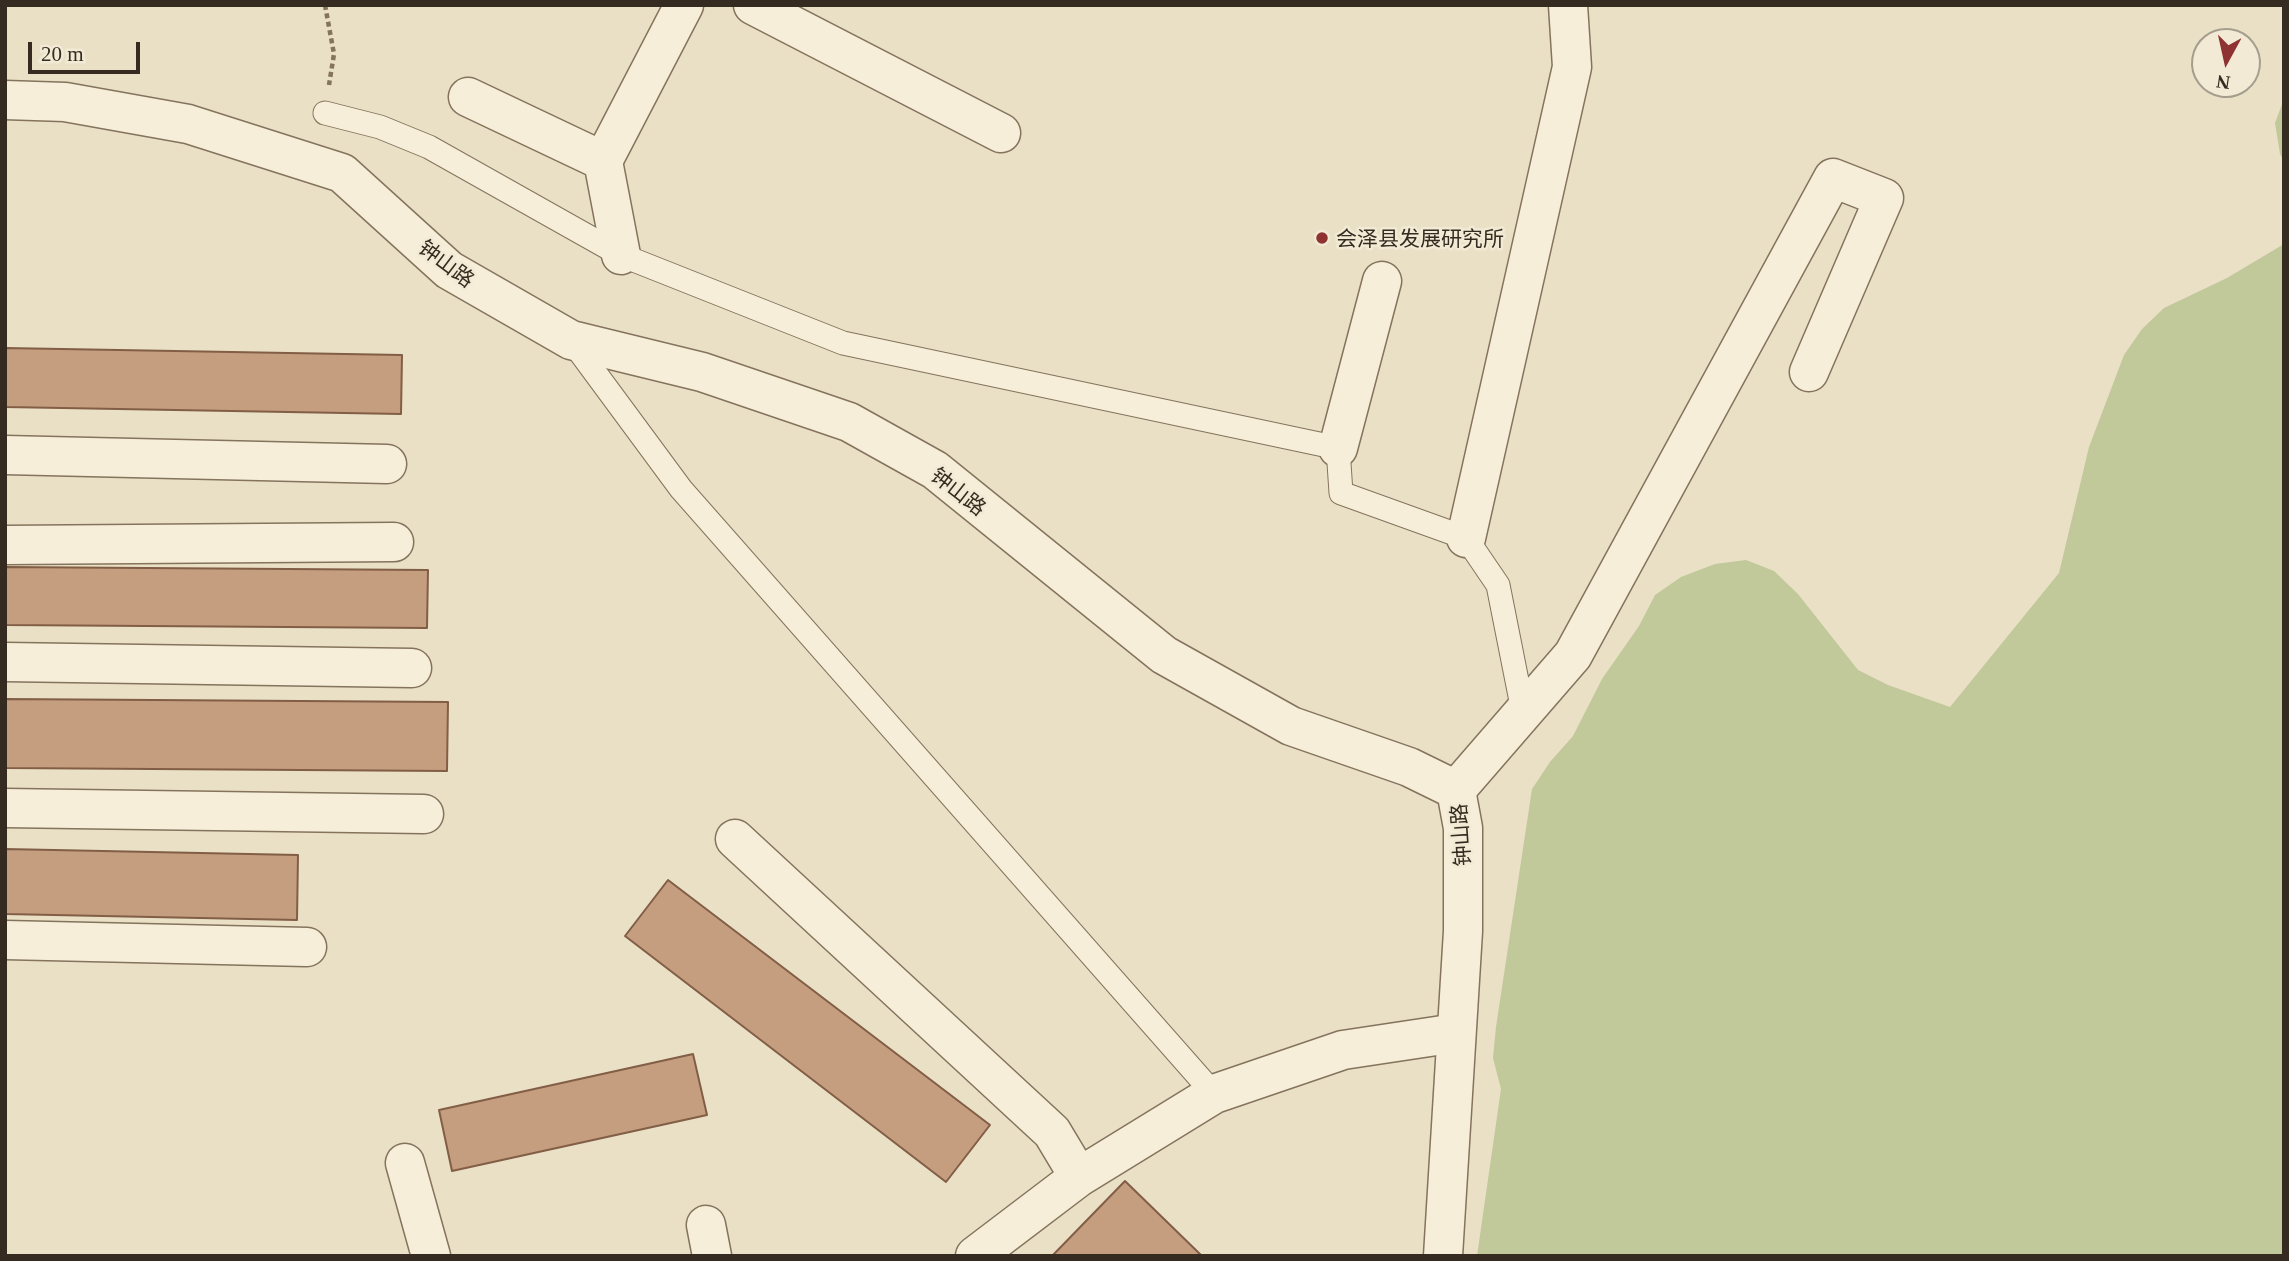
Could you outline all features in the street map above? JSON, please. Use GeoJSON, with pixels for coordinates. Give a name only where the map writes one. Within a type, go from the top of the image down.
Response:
{"type":"FeatureCollection","features":[{"type":"Feature","properties":{"kind":"street"},"geometry":{"type":"LineString","coordinates":[[621,255],[603,161],[684,5]]}},
{"type":"Feature","properties":{"kind":"street"},"geometry":{"type":"LineString","coordinates":[[753,5],[1001,133]]}},
{"type":"Feature","properties":{"kind":"street"},"geometry":{"type":"LineString","coordinates":[[1466,538],[1572,68],[1568,5]]}},
{"type":"Feature","properties":{"kind":"street"},"geometry":{"type":"LineString","coordinates":[[468,97],[603,161]]}},
{"type":"Feature","properties":{"kind":"street","name":"钟山路"},"geometry":{"type":"LineString","coordinates":[[5,100],[65,102],[188,124],[342,173],[449,270],[571,340],[702,372],[849,422],[935,470],[1164,655],[1291,726],[1409,767],[1456,790],[1463,841],[1463,931],[1443,1256]]}},
{"type":"Feature","properties":{"kind":"street"},"geometry":{"type":"LineString","coordinates":[[1456,790],[1573,655],[1833,178],[1884,198],[1809,372]]}},
{"type":"Feature","properties":{"kind":"street"},"geometry":{"type":"LineString","coordinates":[[1338,448],[1382,281]]}},
{"type":"Feature","properties":{"kind":"street"},"geometry":{"type":"LineString","coordinates":[[5,455],[387,464]]}},
{"type":"Feature","properties":{"kind":"street"},"geometry":{"type":"LineString","coordinates":[[5,545],[394,542]]}},
{"type":"Feature","properties":{"kind":"street"},"geometry":{"type":"LineString","coordinates":[[5,662],[412,668]]}},
{"type":"Feature","properties":{"kind":"street"},"geometry":{"type":"LineString","coordinates":[[5,807],[424,814]]}},
{"type":"Feature","properties":{"kind":"street"},"geometry":{"type":"LineString","coordinates":[[735,839],[1052,1132],[1079,1177]]}},
{"type":"Feature","properties":{"kind":"street"},"geometry":{"type":"LineString","coordinates":[[5,940],[307,947]]}},
{"type":"Feature","properties":{"kind":"street"},"geometry":{"type":"LineString","coordinates":[[975,1256],[1079,1177],[1214,1094],[1343,1050],[1457,1033]]}},
{"type":"Feature","properties":{"kind":"street"},"geometry":{"type":"LineString","coordinates":[[405,1163],[431,1256]]}},
{"type":"Feature","properties":{"kind":"lane"},"geometry":{"type":"LineString","coordinates":[[325,113],[380,127],[429,147],[621,255],[843,343],[1338,448],[1341,494],[1466,538],[1498,585],[1523,711]]}},
{"type":"Feature","properties":{"kind":"lane"},"geometry":{"type":"LineString","coordinates":[[571,340],[681,489],[1214,1094]]}},
{"type":"Feature","properties":{"kind":"path"},"geometry":{"type":"LineString","coordinates":[[325,5],[334,54],[325,113]]}},
{"type":"Feature","properties":{"kind":"green space"},"geometry":{"type":"Polygon","coordinates":[[[2284,99],[2284,161],[2280,154],[2275,123],[2284,99]]]}},
{"type":"Feature","properties":{"kind":"green space"},"geometry":{"type":"Polygon","coordinates":[[[2284,244],[2284,1256],[1477,1256],[1501,1089],[1493,1058],[1496,1027],[1532,789],[1550,762],[1573,736],[1602,679],[1639,626],[1655,595],[1681,577],[1715,564],[1746,560],[1774,571],[1798,594],[1858,670],[1888,685],[1950,707],[2059,573],[2089,447],[2124,355],[2142,329],[2164,308],[2227,278],[2284,244]]]}},
{"type":"Feature","properties":{"kind":"building"},"geometry":{"type":"Polygon","coordinates":[[[5,348],[402,355],[401,414],[5,407],[5,348]]]}},
{"type":"Feature","properties":{"kind":"building"},"geometry":{"type":"Polygon","coordinates":[[[5,567],[428,570],[427,628],[5,625],[5,567]]]}},
{"type":"Feature","properties":{"kind":"building"},"geometry":{"type":"Polygon","coordinates":[[[5,699],[448,702],[447,771],[5,768],[5,699]]]}},
{"type":"Feature","properties":{"kind":"building"},"geometry":{"type":"Polygon","coordinates":[[[5,849],[298,855],[297,920],[5,914],[5,849]]]}},
{"type":"Feature","properties":{"kind":"building"},"geometry":{"type":"Polygon","coordinates":[[[668,880],[990,1125],[946,1182],[625,936],[668,880]]]}},
{"type":"Feature","properties":{"kind":"building"},"geometry":{"type":"Polygon","coordinates":[[[693,1054],[707,1115],[452,1171],[439,1110],[693,1054]]]}},
{"type":"Feature","properties":{"kind":"building"},"geometry":{"type":"Polygon","coordinates":[[[1125,1181],[1202,1256],[1052,1256],[1125,1181]]]}},
{"type":"Feature","properties":{"kind":"place","name":"会泽县发展研究所"},"geometry":{"type":"Point","coordinates":[1322,238]}}]}
